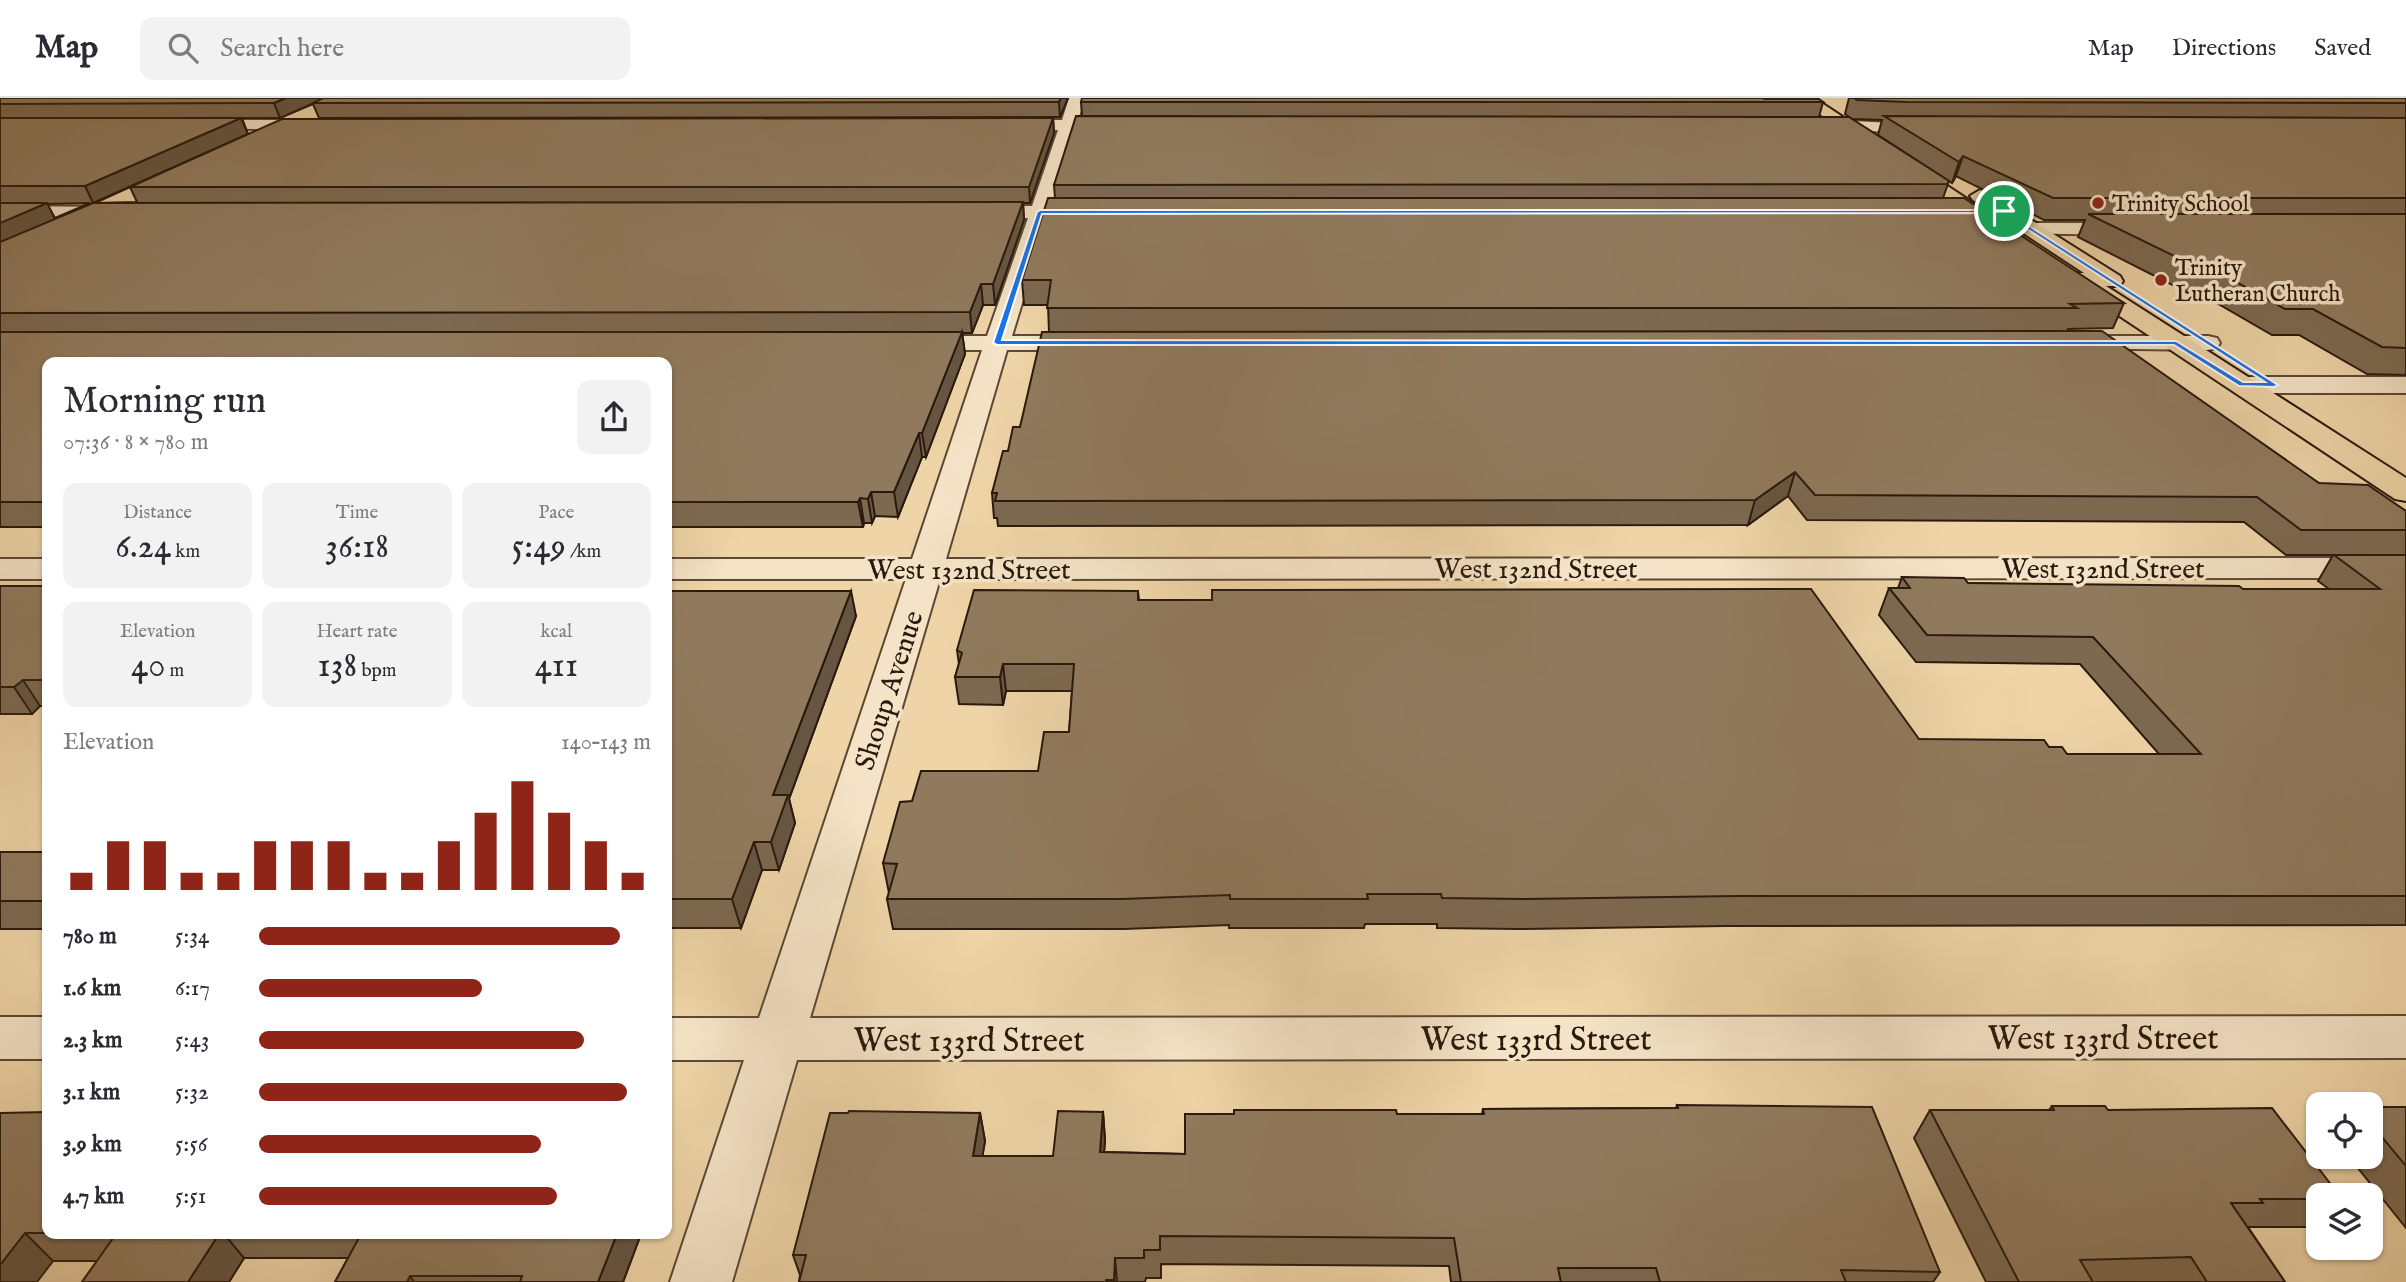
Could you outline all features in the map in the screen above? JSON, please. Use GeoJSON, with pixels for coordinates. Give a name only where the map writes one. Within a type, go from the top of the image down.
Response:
{"type":"FeatureCollection","features":[{"type":"Feature","properties":{"kind":"main road"},"geometry":{"type":"LineString","coordinates":[[1804,98],[1977,212],[2031,229],[2406,468]]}},
{"type":"Feature","properties":{"kind":"main road"},"geometry":{"type":"LineString","coordinates":[[1825,98],[2004,220],[2176,343],[2406,492]]}},
{"type":"Feature","properties":{"kind":"street"},"geometry":{"type":"LineString","coordinates":[[246,143],[320,109]]}},
{"type":"Feature","properties":{"kind":"street"},"geometry":{"type":"LineString","coordinates":[[985,125],[1073,111],[1137,125]]}},
{"type":"Feature","properties":{"kind":"street","name":"Shoup Avenue"},"geometry":{"type":"LineString","coordinates":[[701,1282],[997,343],[1073,111]]}},
{"type":"Feature","properties":{"kind":"street"},"geometry":{"type":"LineString","coordinates":[[1797,124],[1956,130]]}},
{"type":"Feature","properties":{"kind":"street"},"geometry":{"type":"LineString","coordinates":[[180,125],[331,125]]}},
{"type":"Feature","properties":{"kind":"street"},"geometry":{"type":"LineString","coordinates":[[61,229],[98,213],[137,204]]}},
{"type":"Feature","properties":{"kind":"street"},"geometry":{"type":"LineString","coordinates":[[0,212],[98,213]]}},
{"type":"Feature","properties":{"kind":"street"},"geometry":{"type":"LineString","coordinates":[[955,212],[1122,212]]}},
{"type":"Feature","properties":{"kind":"street"},"geometry":{"type":"LineString","coordinates":[[1936,212],[1977,212]]}},
{"type":"Feature","properties":{"kind":"street"},"geometry":{"type":"LineString","coordinates":[[2031,229],[2151,229]]}},
{"type":"Feature","properties":{"kind":"street"},"geometry":{"type":"LineString","coordinates":[[886,343],[1122,343]]}},
{"type":"Feature","properties":{"kind":"street"},"geometry":{"type":"LineString","coordinates":[[2038,343],[2208,343]]}},
{"type":"Feature","properties":{"kind":"street"},"geometry":{"type":"LineString","coordinates":[[2242,385],[2406,385]]}},
{"type":"Feature","properties":{"kind":"street","name":"West 132nd Street"},"geometry":{"type":"LineString","coordinates":[[672,569],[2406,568]]}},
{"type":"Feature","properties":{"kind":"street"},"geometry":{"type":"LineString","coordinates":[[0,569],[42,569]]}},
{"type":"Feature","properties":{"kind":"street","name":"West 133rd Street"},"geometry":{"type":"LineString","coordinates":[[672,1039],[2406,1037]]}},
{"type":"Feature","properties":{"kind":"street"},"geometry":{"type":"LineString","coordinates":[[0,1038],[42,1038]]}},
{"type":"Feature","properties":{"kind":"building"},"geometry":{"type":"Polygon","coordinates":[[[0,98],[286,98],[274,103],[0,104],[0,98]]]}},
{"type":"Feature","properties":{"kind":"building"},"geometry":{"type":"Polygon","coordinates":[[[323,98],[1061,98],[1059,102],[313,103],[323,98]]]}},
{"type":"Feature","properties":{"kind":"building"},"geometry":{"type":"Polygon","coordinates":[[[1082,98],[1763,98],[1819,99],[1823,102],[1081,102],[1082,98]]]}},
{"type":"Feature","properties":{"kind":"building"},"geometry":{"type":"Polygon","coordinates":[[[1854,98],[2406,98],[2406,103],[1906,102],[1854,98]]]}},
{"type":"Feature","properties":{"kind":"building"},"geometry":{"type":"Polygon","coordinates":[[[1076,116],[1849,117],[1949,181],[1947,184],[1054,185],[1076,116]]]}},
{"type":"Feature","properties":{"kind":"building"},"geometry":{"type":"Polygon","coordinates":[[[1884,116],[2406,118],[2406,198],[2053,198],[1963,156],[1959,162],[1884,116]]]}},
{"type":"Feature","properties":{"kind":"building"},"geometry":{"type":"Polygon","coordinates":[[[0,118],[241,118],[85,186],[0,186],[0,118]]]}},
{"type":"Feature","properties":{"kind":"building"},"geometry":{"type":"Polygon","coordinates":[[[1053,118],[1029,187],[130,187],[282,119],[1053,118]]]}},
{"type":"Feature","properties":{"kind":"building"},"geometry":{"type":"Polygon","coordinates":[[[1048,198],[1964,198],[2124,303],[2070,304],[2077,308],[1047,308],[1051,280],[1022,280],[1048,198]]]}},
{"type":"Feature","properties":{"kind":"building"},"geometry":{"type":"Polygon","coordinates":[[[1023,202],[993,284],[981,284],[970,312],[0,313],[0,242],[93,203],[1023,202]]]}},
{"type":"Feature","properties":{"kind":"building"},"geometry":{"type":"Polygon","coordinates":[[[0,203],[47,203],[0,223],[0,203]]]}},
{"type":"Feature","properties":{"kind":"building"},"geometry":{"type":"Polygon","coordinates":[[[2088,214],[2406,214],[2406,348],[2382,347],[2313,309],[2285,309],[2213,269],[2201,269],[2088,214]]]}},
{"type":"Feature","properties":{"kind":"building"},"geometry":{"type":"Polygon","coordinates":[[[2102,331],[2319,483],[2368,485],[2406,511],[2406,530],[2301,530],[2257,497],[1815,495],[1795,472],[1755,500],[995,501],[997,493],[992,493],[1003,451],[1008,451],[1013,427],[1020,427],[1042,332],[2102,331]]]}},
{"type":"Feature","properties":{"kind":"building"},"geometry":{"type":"Polygon","coordinates":[[[0,332],[962,332],[922,433],[919,433],[894,492],[871,492],[868,499],[860,498],[858,502],[672,502],[672,357],[42,357],[42,502],[0,502],[0,332]]]}},
{"type":"Feature","properties":{"kind":"building"},"geometry":{"type":"Polygon","coordinates":[[[2334,555],[2406,555],[2406,896],[1737,896],[1524,899],[1442,898],[1441,894],[1367,894],[1368,899],[1230,899],[1230,895],[1122,899],[887,899],[897,864],[883,863],[900,802],[912,801],[921,771],[1038,771],[1044,732],[1069,732],[1074,664],[1003,664],[1000,677],[955,677],[962,653],[957,650],[974,590],[1138,591],[1138,600],[1212,600],[1212,590],[1811,589],[1919,739],[2044,740],[2049,747],[2062,747],[2067,754],[2201,754],[2093,637],[1927,635],[1889,588],[1910,588],[1902,577],[1964,578],[1968,583],[2380,589],[2334,555]]]}},
{"type":"Feature","properties":{"kind":"building"},"geometry":{"type":"Polygon","coordinates":[[[0,586],[42,586],[42,680],[23,680],[14,687],[0,687],[0,586]]]}},
{"type":"Feature","properties":{"kind":"building"},"geometry":{"type":"Polygon","coordinates":[[[672,591],[851,591],[773,795],[788,795],[771,842],[754,842],[732,899],[672,899],[672,591]]]}},
{"type":"Feature","properties":{"kind":"building"},"geometry":{"type":"Polygon","coordinates":[[[0,852],[42,852],[42,901],[0,901],[0,852]]]}},
{"type":"Feature","properties":{"kind":"building"},"geometry":{"type":"Polygon","coordinates":[[[1677,1105],[1872,1107],[1940,1272],[1841,1270],[1846,1282],[1660,1282],[1656,1268],[1558,1268],[1561,1282],[1461,1282],[1454,1238],[1160,1236],[1160,1250],[1144,1250],[1144,1258],[1115,1258],[1114,1280],[1106,1282],[799,1282],[806,1255],[793,1255],[830,1113],[980,1113],[973,1156],[1053,1156],[1058,1111],[1103,1112],[1100,1152],[1185,1154],[1185,1114],[1234,1114],[1234,1110],[1396,1110],[1397,1114],[1484,1114],[1483,1109],[1678,1108],[1677,1105]]]}},
{"type":"Feature","properties":{"kind":"building"},"geometry":{"type":"Polygon","coordinates":[[[2052,1106],[2105,1106],[2108,1110],[2272,1108],[2306,1152],[2306,1169],[2319,1169],[2330,1183],[2306,1183],[2306,1199],[2260,1199],[2263,1203],[2231,1203],[2285,1282],[2207,1282],[2191,1257],[2080,1260],[2093,1282],[2019,1282],[1930,1110],[2054,1110],[2052,1106]]]}},
{"type":"Feature","properties":{"kind":"building"},"geometry":{"type":"Polygon","coordinates":[[[2383,1107],[2406,1107],[2406,1166],[2383,1138],[2383,1107]]]}},
{"type":"Feature","properties":{"kind":"building"},"geometry":{"type":"Polygon","coordinates":[[[42,1112],[42,1233],[25,1233],[0,1265],[0,1113],[42,1112]]]}},
{"type":"Feature","properties":{"kind":"building"},"geometry":{"type":"Polygon","coordinates":[[[112,1239],[216,1239],[188,1282],[82,1282],[112,1239]]]}},
{"type":"Feature","properties":{"kind":"building"},"geometry":{"type":"Polygon","coordinates":[[[358,1239],[615,1239],[598,1282],[520,1282],[522,1276],[410,1276],[407,1282],[335,1282],[358,1239]]]}},
{"type":"Feature","properties":{"kind":"place","name":"Trinity School"},"geometry":{"type":"Point","coordinates":[2098,203]}},
{"type":"Feature","properties":{"kind":"place","name":"Trinity Lutheran Church"},"geometry":{"type":"Point","coordinates":[2161,280]}},
{"type":"Feature","properties":{"kind":"route"},"geometry":{"type":"LineString","coordinates":[[2004,211],[2274,385],[2242,385],[2176,343],[997,343],[1040,212],[2004,211]]}}]}
